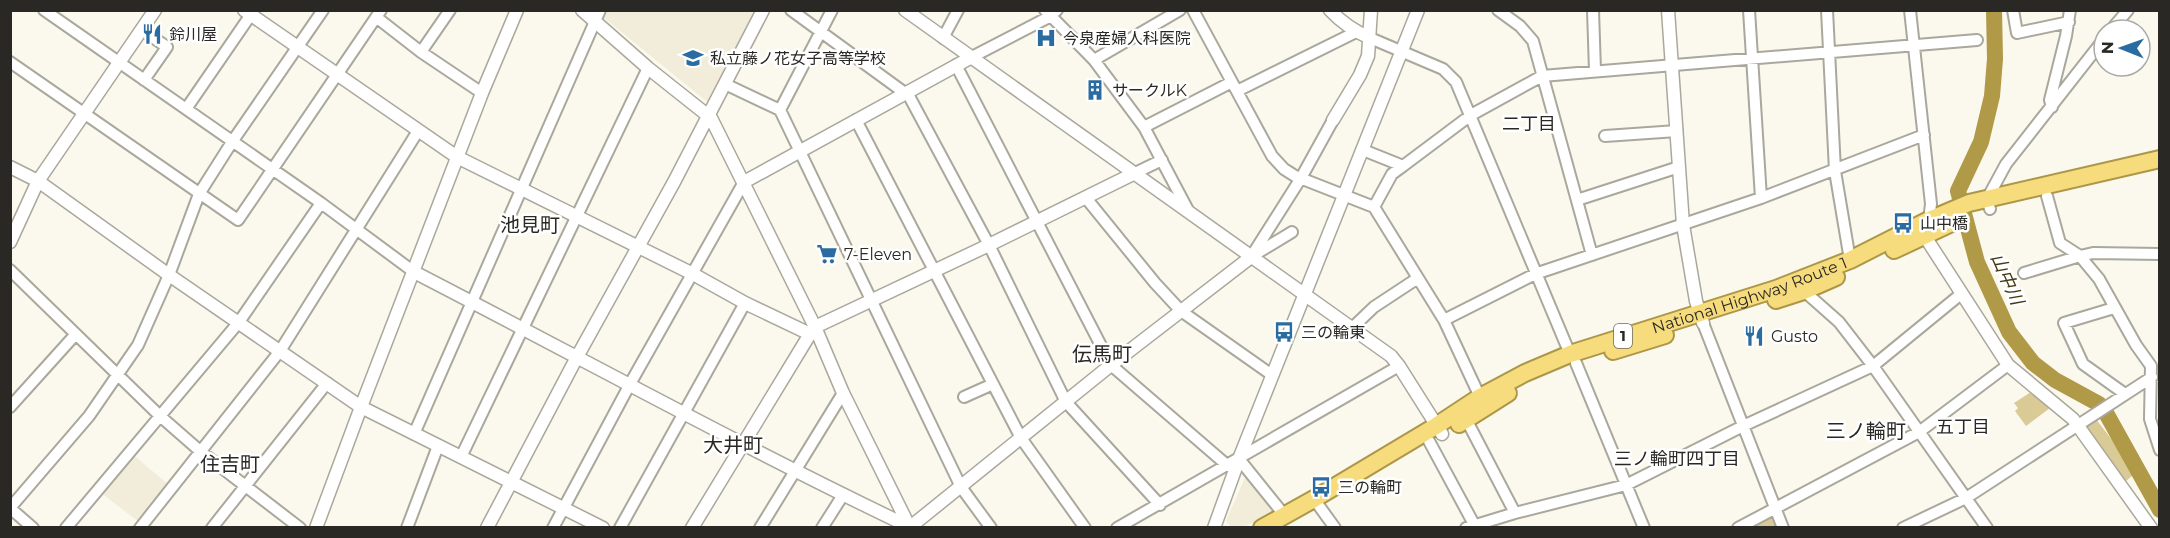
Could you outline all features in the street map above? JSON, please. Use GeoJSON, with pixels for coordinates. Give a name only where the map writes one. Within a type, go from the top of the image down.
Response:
{"type":"FeatureCollection","features":[{"type":"Feature","properties":{"kind":"highway","name":"National Highway Route 1"},"geometry":{"type":"LineString","coordinates":[[1436,434],[1480,397],[1525,373],[1701,318],[1804,291],[1949,217],[1972,208],[2160,159]]}},
{"type":"Feature","properties":{"kind":"highway","name":"National Highway Route 1"},"geometry":{"type":"LineString","coordinates":[[1989,204],[2047,196],[2160,170]]}},
{"type":"Feature","properties":{"kind":"highway","name":"National Highway Route 1"},"geometry":{"type":"LineString","coordinates":[[1701,318],[1927,228]]}},
{"type":"Feature","properties":{"kind":"highway","name":"National Highway Route 1"},"geometry":{"type":"LineString","coordinates":[[1262,528],[1285,522],[1513,390],[1573,358]]}},
{"type":"Feature","properties":{"kind":"street"},"geometry":{"type":"LineString","coordinates":[[10,242],[13,227],[38,181],[155,10]]}},
{"type":"Feature","properties":{"kind":"street"},"geometry":{"type":"LineString","coordinates":[[33,528],[11,508],[89,416],[138,345],[169,275],[199,194],[323,10]]}},
{"type":"Feature","properties":{"kind":"street"},"geometry":{"type":"LineString","coordinates":[[421,52],[450,10]]}},
{"type":"Feature","properties":{"kind":"street"},"geometry":{"type":"LineString","coordinates":[[316,528],[457,157],[517,10]]}},
{"type":"Feature","properties":{"kind":"street"},"geometry":{"type":"LineString","coordinates":[[582,10],[597,15],[648,68],[711,118],[744,182],[812,331],[910,527]]}},
{"type":"Feature","properties":{"kind":"street"},"geometry":{"type":"LineString","coordinates":[[487,528],[509,482],[674,182],[763,10]]}},
{"type":"Feature","properties":{"kind":"street"},"geometry":{"type":"LineString","coordinates":[[791,10],[906,92],[989,245],[1066,402],[1160,505]]}},
{"type":"Feature","properties":{"kind":"street"},"geometry":{"type":"LineString","coordinates":[[780,110],[832,10]]}},
{"type":"Feature","properties":{"kind":"street"},"geometry":{"type":"LineString","coordinates":[[905,10],[1391,356],[1400,366],[1436,434],[1472,527],[1515,513],[1626,484],[1743,426],[1873,366],[1961,294]]}},
{"type":"Feature","properties":{"kind":"street"},"geometry":{"type":"LineString","coordinates":[[943,38],[958,10]]}},
{"type":"Feature","properties":{"kind":"street"},"geometry":{"type":"LineString","coordinates":[[1094,60],[1180,10]]}},
{"type":"Feature","properties":{"kind":"street"},"geometry":{"type":"LineString","coordinates":[[1193,10],[1272,156],[1284,169],[1301,178],[1374,207],[1444,320],[1480,397]]}},
{"type":"Feature","properties":{"kind":"street"},"geometry":{"type":"LineString","coordinates":[[1330,10],[1356,32],[1443,69],[1453,78],[1471,115],[1535,274],[1644,528]]}},
{"type":"Feature","properties":{"kind":"street"},"geometry":{"type":"LineString","coordinates":[[1251,257],[1301,178],[1360,75],[1368,56],[1371,10]]}},
{"type":"Feature","properties":{"kind":"street"},"geometry":{"type":"LineString","coordinates":[[1214,528],[1233,463],[1346,195],[1418,10]]}},
{"type":"Feature","properties":{"kind":"street"},"geometry":{"type":"LineString","coordinates":[[1593,10],[1595,71]]}},
{"type":"Feature","properties":{"kind":"street"},"geometry":{"type":"LineString","coordinates":[[1668,10],[1683,225],[1701,318],[1783,528]]}},
{"type":"Feature","properties":{"kind":"street"},"geometry":{"type":"LineString","coordinates":[[1749,10],[1761,198]]}},
{"type":"Feature","properties":{"kind":"street"},"geometry":{"type":"LineString","coordinates":[[1827,10],[1835,171],[1850,260]]}},
{"type":"Feature","properties":{"kind":"street"},"geometry":{"type":"LineString","coordinates":[[1910,10],[1931,204],[1927,228],[1961,294],[1993,339],[2008,365],[2077,424],[2151,528]]}},
{"type":"Feature","properties":{"kind":"street"},"geometry":{"type":"LineString","coordinates":[[2013,10],[2017,33],[2070,16]]}},
{"type":"Feature","properties":{"kind":"street"},"geometry":{"type":"LineString","coordinates":[[49,12],[321,203],[414,272],[682,413],[910,527]]}},
{"type":"Feature","properties":{"kind":"street"},"geometry":{"type":"LineString","coordinates":[[186,109],[250,12],[298,48],[457,157],[638,246],[745,303],[812,331]]}},
{"type":"Feature","properties":{"kind":"street"},"geometry":{"type":"LineString","coordinates":[[1504,12],[1533,41],[1592,255]]}},
{"type":"Feature","properties":{"kind":"street"},"geometry":{"type":"LineString","coordinates":[[553,528],[630,384],[744,182],[1050,13],[1094,60],[1144,127],[1189,212]]}},
{"type":"Feature","properties":{"kind":"street"},"geometry":{"type":"LineString","coordinates":[[10,62],[238,220],[378,14],[421,52],[483,93]]}},
{"type":"Feature","properties":{"kind":"street"},"geometry":{"type":"LineString","coordinates":[[414,434],[597,15]]}},
{"type":"Feature","properties":{"kind":"street"},"geometry":{"type":"LineString","coordinates":[[2052,107],[2050,100],[2070,16]]}},
{"type":"Feature","properties":{"kind":"street"},"geometry":{"type":"LineString","coordinates":[[142,30],[167,47],[144,80]]}},
{"type":"Feature","properties":{"kind":"street"},"geometry":{"type":"LineString","coordinates":[[1144,127],[1356,32]]}},
{"type":"Feature","properties":{"kind":"street"},"geometry":{"type":"LineString","coordinates":[[1374,207],[1392,174],[1471,115],[1542,76],[1977,40]]}},
{"type":"Feature","properties":{"kind":"street"},"geometry":{"type":"LineString","coordinates":[[1989,204],[2006,164],[2092,55]]}},
{"type":"Feature","properties":{"kind":"street"},"geometry":{"type":"LineString","coordinates":[[956,65],[1112,365],[1233,463],[1285,522]]}},
{"type":"Feature","properties":{"kind":"street"},"geometry":{"type":"LineString","coordinates":[[461,457],[648,68]]}},
{"type":"Feature","properties":{"kind":"street"},"geometry":{"type":"LineString","coordinates":[[725,84],[780,110],[961,487],[991,528]]}},
{"type":"Feature","properties":{"kind":"street"},"geometry":{"type":"LineString","coordinates":[[856,120],[1021,438],[1085,528]]}},
{"type":"Feature","properties":{"kind":"street"},"geometry":{"type":"LineString","coordinates":[[140,528],[280,351],[418,131]]}},
{"type":"Feature","properties":{"kind":"street"},"geometry":{"type":"LineString","coordinates":[[1605,136],[1677,132]]}},
{"type":"Feature","properties":{"kind":"street"},"geometry":{"type":"LineString","coordinates":[[1444,320],[1535,274],[1761,198],[1924,135]]}},
{"type":"Feature","properties":{"kind":"street"},"geometry":{"type":"LineString","coordinates":[[1363,150],[1403,166]]}},
{"type":"Feature","properties":{"kind":"street"},"geometry":{"type":"LineString","coordinates":[[692,528],[812,331],[1162,160]]}},
{"type":"Feature","properties":{"kind":"street"},"geometry":{"type":"LineString","coordinates":[[10,167],[38,181],[169,275],[361,407],[603,528]]}},
{"type":"Feature","properties":{"kind":"street"},"geometry":{"type":"LineString","coordinates":[[1577,200],[1679,167]]}},
{"type":"Feature","properties":{"kind":"street"},"geometry":{"type":"LineString","coordinates":[[2047,196],[2060,243],[2080,256],[2098,279],[2145,360],[2154,370],[2150,418],[2160,450]]}},
{"type":"Feature","properties":{"kind":"street"},"geometry":{"type":"LineString","coordinates":[[1086,198],[1155,284],[1181,310],[1272,375]]}},
{"type":"Feature","properties":{"kind":"street"},"geometry":{"type":"LineString","coordinates":[[66,528],[239,322],[321,203]]}},
{"type":"Feature","properties":{"kind":"street"},"geometry":{"type":"LineString","coordinates":[[910,527],[1181,310],[1251,257],[1292,232]]}},
{"type":"Feature","properties":{"kind":"street"},"geometry":{"type":"LineString","coordinates":[[2024,273],[2093,253],[2160,254]]}},
{"type":"Feature","properties":{"kind":"street"},"geometry":{"type":"LineString","coordinates":[[10,270],[160,416],[294,526]]}},
{"type":"Feature","properties":{"kind":"street"},"geometry":{"type":"LineString","coordinates":[[1352,328],[1374,307],[1418,278]]}},
{"type":"Feature","properties":{"kind":"street"},"geometry":{"type":"LineString","coordinates":[[1804,291],[1839,322],[1873,366],[1987,528]]}},
{"type":"Feature","properties":{"kind":"street"},"geometry":{"type":"LineString","coordinates":[[620,528],[745,303]]}},
{"type":"Feature","properties":{"kind":"street"},"geometry":{"type":"LineString","coordinates":[[2114,308],[2064,323],[2082,364],[2125,394]]}},
{"type":"Feature","properties":{"kind":"street"},"geometry":{"type":"LineString","coordinates":[[10,407],[75,334]]}},
{"type":"Feature","properties":{"kind":"street"},"geometry":{"type":"LineString","coordinates":[[1738,528],[1919,432],[2008,365]]}},
{"type":"Feature","properties":{"kind":"street"},"geometry":{"type":"LineString","coordinates":[[1117,528],[1400,366]]}},
{"type":"Feature","properties":{"kind":"street"},"geometry":{"type":"LineString","coordinates":[[1903,528],[1966,498],[2125,394],[2154,370]]}},
{"type":"Feature","properties":{"kind":"street"},"geometry":{"type":"LineString","coordinates":[[212,528],[327,383]]}},
{"type":"Feature","properties":{"kind":"street"},"geometry":{"type":"LineString","coordinates":[[964,397],[993,384]]}},
{"type":"Feature","properties":{"kind":"street"},"geometry":{"type":"LineString","coordinates":[[760,528],[843,393]]}},
{"type":"Feature","properties":{"kind":"street"},"geometry":{"type":"LineString","coordinates":[[1466,419],[1515,513]]}},
{"type":"Feature","properties":{"kind":"street"},"geometry":{"type":"LineString","coordinates":[[407,528],[438,446]]}},
{"type":"Feature","properties":{"kind":"street"},"geometry":{"type":"LineString","coordinates":[[822,528],[843,495]]}},
{"type":"Feature","properties":{"kind":"street"},"geometry":{"type":"LineString","coordinates":[[1318,503],[1335,528]]}},
{"type":"Feature","properties":{"kind":"shaded area","name":"私立藤ノ花女子高等学校"},"geometry":{"type":"Polygon","coordinates":[[[605,10],[758,11],[711,100],[706,101],[603,17],[605,10]]]}},
{"type":"Feature","properties":{"kind":"shaded area"},"geometry":{"type":"Polygon","coordinates":[[[2031,392],[2050,408],[2026,426],[2015,411],[2018,408],[2014,403],[2031,392]]]}},
{"type":"Feature","properties":{"kind":"shaded area"},"geometry":{"type":"Polygon","coordinates":[[[2095,418],[2116,445],[2133,475],[2125,482],[2087,428],[2086,424],[2095,418]]]}},
{"type":"Feature","properties":{"kind":"shaded area"},"geometry":{"type":"Polygon","coordinates":[[[132,454],[168,484],[139,522],[100,492],[132,454]]]}},
{"type":"Feature","properties":{"kind":"shaded area"},"geometry":{"type":"Polygon","coordinates":[[[1247,473],[1276,513],[1243,527],[1231,527],[1226,521],[1247,473]]]}},
{"type":"Feature","properties":{"kind":"shaded area"},"geometry":{"type":"Polygon","coordinates":[[[1770,515],[1774,516],[1779,528],[1746,528],[1770,515]]]}},
{"type":"Feature","properties":{"kind":"waterway","name":"山中川"},"geometry":{"type":"LineString","coordinates":[[1994,10],[1995,59],[1992,96],[1981,142],[1958,191],[1977,262],[2009,332],[2033,363],[2055,380],[2099,404],[2160,510]]}},
{"type":"Feature","properties":{"kind":"place","name":"鈴川屋"},"geometry":{"type":"Point","coordinates":[152,34]}},
{"type":"Feature","properties":{"kind":"place","name":"今泉産婦人科医院"},"geometry":{"type":"Point","coordinates":[1046,38]}},
{"type":"Feature","properties":{"kind":"place","name":"私立藤ノ花女子高等学校"},"geometry":{"type":"Point","coordinates":[693,58]}},
{"type":"Feature","properties":{"kind":"place","name":"サークルK"},"geometry":{"type":"Point","coordinates":[1095,90]}},
{"type":"Feature","properties":{"kind":"place","name":"山中橋"},"geometry":{"type":"Point","coordinates":[1903,223]}},
{"type":"Feature","properties":{"kind":"place","name":"7-Eleven"},"geometry":{"type":"Point","coordinates":[827,254]}},
{"type":"Feature","properties":{"kind":"place","name":"三の輪東"},"geometry":{"type":"Point","coordinates":[1284,332]}},
{"type":"Feature","properties":{"kind":"place","name":"Gusto"},"geometry":{"type":"Point","coordinates":[1754,336]}},
{"type":"Feature","properties":{"kind":"place","name":"三の輪町"},"geometry":{"type":"Point","coordinates":[1321,487]}},
{"type":"Feature","properties":{"kind":"district","name":"二丁目"},"geometry":{"type":"Point","coordinates":[1529,124]}},
{"type":"Feature","properties":{"kind":"district","name":"池見町"},"geometry":{"type":"Point","coordinates":[530,225]}},
{"type":"Feature","properties":{"kind":"district","name":"伝馬町"},"geometry":{"type":"Point","coordinates":[1102,354]}},
{"type":"Feature","properties":{"kind":"district","name":"五丁目"},"geometry":{"type":"Point","coordinates":[1963,427]}},
{"type":"Feature","properties":{"kind":"district","name":"三ノ輪町"},"geometry":{"type":"Point","coordinates":[1866,431]}},
{"type":"Feature","properties":{"kind":"district","name":"大井町"},"geometry":{"type":"Point","coordinates":[733,445]}},
{"type":"Feature","properties":{"kind":"district","name":"三ノ輪町四丁目"},"geometry":{"type":"Point","coordinates":[1677,459]}},
{"type":"Feature","properties":{"kind":"district","name":"住吉町"},"geometry":{"type":"Point","coordinates":[230,464]}}]}
